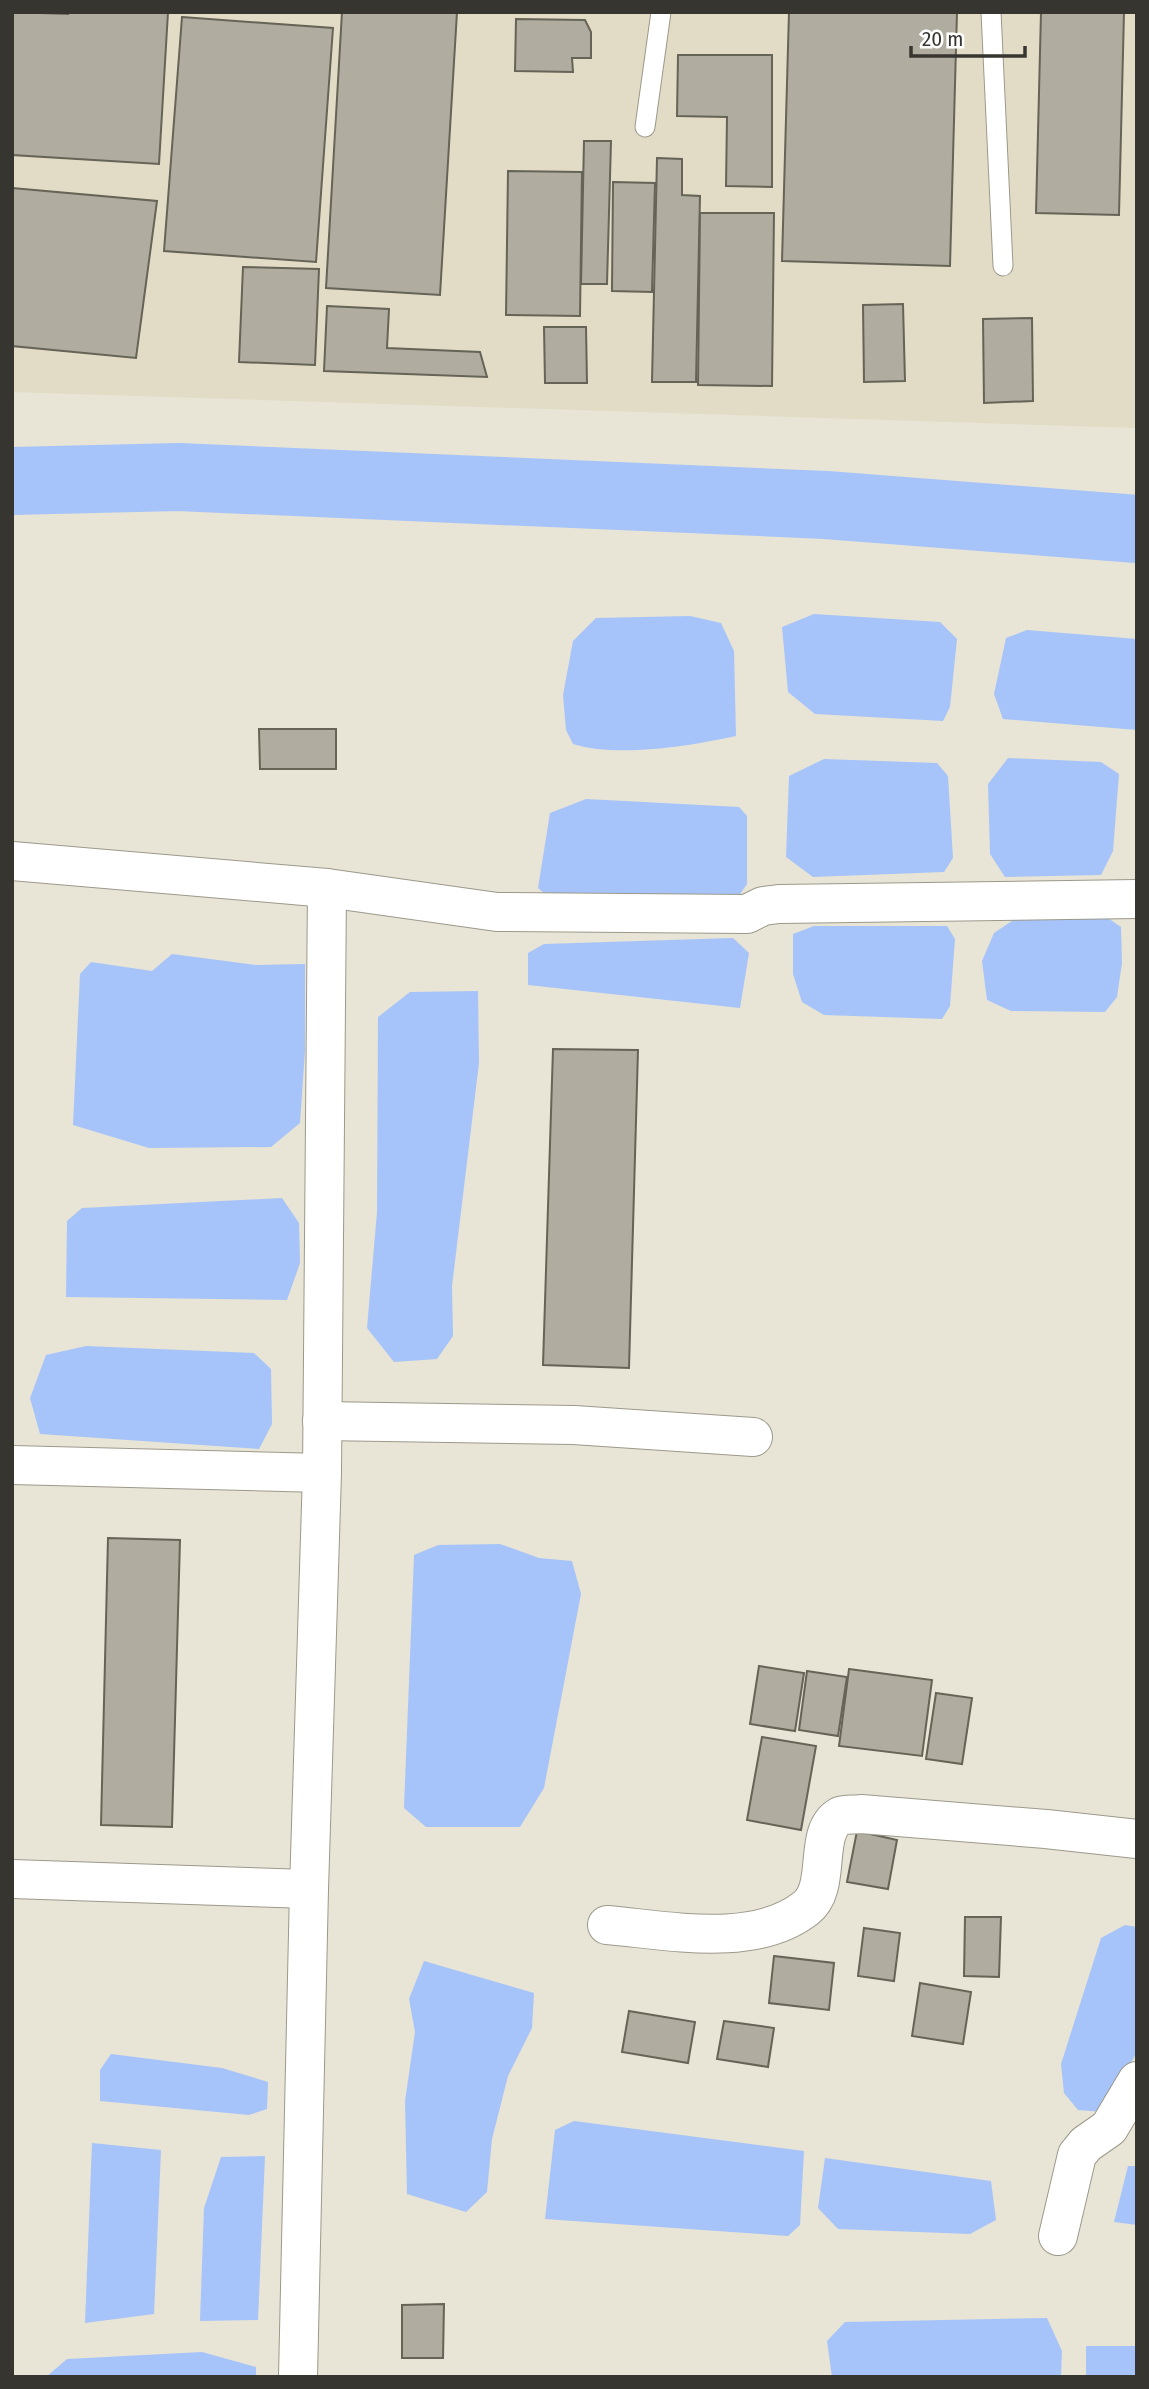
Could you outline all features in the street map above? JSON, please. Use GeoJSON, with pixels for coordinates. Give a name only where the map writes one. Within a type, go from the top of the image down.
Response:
{"type":"FeatureCollection","features":[{"type":"Feature","properties":{"kind":"street"},"geometry":{"type":"LineString","coordinates":[[12,861],[327,888],[497,912],[747,914],[763,906],[779,904],[1137,899]]}},
{"type":"Feature","properties":{"kind":"street"},"geometry":{"type":"LineString","coordinates":[[298,2377],[322,1474],[327,888]]}},
{"type":"Feature","properties":{"kind":"street"},"geometry":{"type":"LineString","coordinates":[[322,1421],[574,1424],[752,1437]]}},
{"type":"Feature","properties":{"kind":"street"},"geometry":{"type":"LineString","coordinates":[[12,1465],[322,1474]]}},
{"type":"Feature","properties":{"kind":"street"},"geometry":{"type":"LineString","coordinates":[[607,1925],[697,1933],[741,1933],[783,1922],[808,1907],[821,1884],[828,1828],[842,1815],[861,1814],[1137,1839]]}},
{"type":"Feature","properties":{"kind":"street"},"geometry":{"type":"LineString","coordinates":[[12,1880],[309,1889]]}},
{"type":"Feature","properties":{"kind":"street"},"geometry":{"type":"LineString","coordinates":[[1058,2236],[1077,2155],[1086,2144],[1110,2128],[1137,2081]]}},
{"type":"Feature","properties":{"kind":"lane"},"geometry":{"type":"LineString","coordinates":[[645,127],[661,12]]}},
{"type":"Feature","properties":{"kind":"lane"},"geometry":{"type":"LineString","coordinates":[[991,12],[1003,265]]}},
{"type":"Feature","properties":{"kind":"shaded area"},"geometry":{"type":"Polygon","coordinates":[[[12,12],[1137,12],[1137,428],[12,392],[12,12]]]}},
{"type":"Feature","properties":{"kind":"water"},"geometry":{"type":"Polygon","coordinates":[[[814,614],[940,622],[957,639],[950,707],[943,721],[815,714],[788,692],[782,627],[814,614]]]}},
{"type":"Feature","properties":{"kind":"water"},"geometry":{"type":"Polygon","coordinates":[[[690,616],[721,623],[734,651],[736,736],[654,749],[611,750],[573,744],[566,730],[563,695],[573,641],[596,618],[690,616]]]}},
{"type":"Feature","properties":{"kind":"water"},"geometry":{"type":"Polygon","coordinates":[[[1027,630],[1137,639],[1137,730],[1003,719],[994,694],[1006,638],[1027,630]]]}},
{"type":"Feature","properties":{"kind":"water"},"geometry":{"type":"Polygon","coordinates":[[[1008,758],[1101,762],[1119,774],[1113,851],[1101,875],[1005,877],[990,854],[988,784],[1008,758]]]}},
{"type":"Feature","properties":{"kind":"water"},"geometry":{"type":"Polygon","coordinates":[[[824,759],[937,763],[948,776],[953,858],[944,872],[813,877],[786,857],[789,776],[824,759]]]}},
{"type":"Feature","properties":{"kind":"water"},"geometry":{"type":"Polygon","coordinates":[[[586,799],[739,807],[747,816],[747,884],[736,900],[554,902],[538,888],[550,813],[586,799]]]}},
{"type":"Feature","properties":{"kind":"water"},"geometry":{"type":"Polygon","coordinates":[[[1105,916],[1121,927],[1122,963],[1117,997],[1105,1012],[1011,1011],[987,1000],[982,961],[994,933],[1018,917],[1105,916]]]}},
{"type":"Feature","properties":{"kind":"water"},"geometry":{"type":"Polygon","coordinates":[[[814,926],[947,926],[955,939],[950,1006],[942,1019],[824,1015],[802,1002],[793,974],[793,934],[814,926]]]}},
{"type":"Feature","properties":{"kind":"water"},"geometry":{"type":"Polygon","coordinates":[[[733,938],[749,953],[740,1008],[528,985],[528,953],[544,944],[733,938]]]}},
{"type":"Feature","properties":{"kind":"water"},"geometry":{"type":"Polygon","coordinates":[[[172,954],[256,965],[305,964],[305,1051],[300,1123],[271,1147],[149,1148],[73,1125],[80,974],[91,962],[152,971],[172,954]]]}},
{"type":"Feature","properties":{"kind":"water"},"geometry":{"type":"Polygon","coordinates":[[[478,991],[479,1063],[452,1286],[453,1336],[437,1359],[394,1362],[367,1328],[377,1212],[378,1017],[410,992],[478,991]]]}},
{"type":"Feature","properties":{"kind":"water"},"geometry":{"type":"Polygon","coordinates":[[[282,1198],[299,1223],[300,1263],[287,1300],[66,1297],[67,1221],[82,1208],[282,1198]]]}},
{"type":"Feature","properties":{"kind":"water"},"geometry":{"type":"Polygon","coordinates":[[[86,1346],[254,1353],[271,1369],[272,1424],[259,1449],[40,1434],[30,1398],[46,1355],[86,1346]]]}},
{"type":"Feature","properties":{"kind":"water"},"geometry":{"type":"Polygon","coordinates":[[[500,1544],[539,1558],[572,1561],[581,1594],[544,1788],[520,1827],[426,1827],[404,1808],[414,1555],[438,1545],[500,1544]]]}},
{"type":"Feature","properties":{"kind":"water"},"geometry":{"type":"Polygon","coordinates":[[[1125,1925],[1137,1927],[1137,2052],[1103,2112],[1078,2110],[1064,2093],[1061,2064],[1101,1938],[1125,1925]]]}},
{"type":"Feature","properties":{"kind":"water"},"geometry":{"type":"Polygon","coordinates":[[[424,1961],[534,1993],[532,2028],[508,2076],[492,2139],[487,2192],[466,2212],[407,2194],[405,2101],[415,2032],[409,1999],[424,1961]]]}},
{"type":"Feature","properties":{"kind":"water"},"geometry":{"type":"Polygon","coordinates":[[[111,2054],[222,2068],[268,2082],[267,2109],[249,2115],[100,2101],[100,2070],[111,2054]]]}},
{"type":"Feature","properties":{"kind":"water"},"geometry":{"type":"Polygon","coordinates":[[[574,2121],[804,2151],[800,2225],[788,2236],[545,2219],[555,2130],[574,2121]]]}},
{"type":"Feature","properties":{"kind":"water"},"geometry":{"type":"Polygon","coordinates":[[[92,2143],[161,2150],[154,2314],[85,2323],[92,2143]]]}},
{"type":"Feature","properties":{"kind":"water"},"geometry":{"type":"Polygon","coordinates":[[[265,2156],[258,2320],[200,2321],[204,2208],[221,2157],[265,2156]]]}},
{"type":"Feature","properties":{"kind":"water"},"geometry":{"type":"Polygon","coordinates":[[[825,2158],[991,2181],[996,2220],[970,2234],[838,2229],[818,2208],[825,2158]]]}},
{"type":"Feature","properties":{"kind":"water"},"geometry":{"type":"Polygon","coordinates":[[[1128,2166],[1137,2166],[1137,2225],[1114,2222],[1128,2166]]]}},
{"type":"Feature","properties":{"kind":"water"},"geometry":{"type":"Polygon","coordinates":[[[1047,2318],[1062,2351],[1061,2377],[832,2377],[827,2341],[845,2322],[1047,2318]]]}},
{"type":"Feature","properties":{"kind":"water"},"geometry":{"type":"Polygon","coordinates":[[[1086,2346],[1137,2346],[1137,2377],[1086,2377],[1086,2346]]]}},
{"type":"Feature","properties":{"kind":"water"},"geometry":{"type":"Polygon","coordinates":[[[202,2352],[256,2367],[256,2377],[46,2377],[67,2359],[202,2352]]]}},
{"type":"Feature","properties":{"kind":"building"},"geometry":{"type":"Polygon","coordinates":[[[12,12],[168,12],[159,164],[12,155],[12,12]]]}},
{"type":"Feature","properties":{"kind":"building"},"geometry":{"type":"Polygon","coordinates":[[[342,12],[457,12],[440,295],[326,288],[342,12]]]}},
{"type":"Feature","properties":{"kind":"building"},"geometry":{"type":"Polygon","coordinates":[[[789,12],[957,12],[950,266],[782,261],[789,12]]]}},
{"type":"Feature","properties":{"kind":"building"},"geometry":{"type":"Polygon","coordinates":[[[1041,12],[1124,12],[1119,215],[1036,213],[1041,12]]]}},
{"type":"Feature","properties":{"kind":"building"},"geometry":{"type":"Polygon","coordinates":[[[182,17],[333,28],[316,262],[164,251],[182,17]]]}},
{"type":"Feature","properties":{"kind":"building"},"geometry":{"type":"Polygon","coordinates":[[[516,19],[585,20],[591,32],[591,58],[572,58],[573,72],[515,71],[516,19]]]}},
{"type":"Feature","properties":{"kind":"building"},"geometry":{"type":"Polygon","coordinates":[[[678,55],[772,55],[772,187],[726,186],[727,117],[677,116],[678,55]]]}},
{"type":"Feature","properties":{"kind":"building"},"geometry":{"type":"Polygon","coordinates":[[[584,141],[611,141],[607,284],[581,284],[584,141]]]}},
{"type":"Feature","properties":{"kind":"building"},"geometry":{"type":"Polygon","coordinates":[[[657,158],[682,159],[682,195],[700,196],[696,382],[652,382],[657,158]]]}},
{"type":"Feature","properties":{"kind":"building"},"geometry":{"type":"Polygon","coordinates":[[[508,171],[582,172],[580,316],[506,315],[508,171]]]}},
{"type":"Feature","properties":{"kind":"building"},"geometry":{"type":"Polygon","coordinates":[[[613,182],[655,183],[652,292],[612,291],[613,182]]]}},
{"type":"Feature","properties":{"kind":"building"},"geometry":{"type":"Polygon","coordinates":[[[12,188],[157,201],[136,358],[12,346],[12,188]]]}},
{"type":"Feature","properties":{"kind":"building"},"geometry":{"type":"Polygon","coordinates":[[[700,213],[774,213],[772,386],[698,385],[700,213]]]}},
{"type":"Feature","properties":{"kind":"building"},"geometry":{"type":"Polygon","coordinates":[[[243,267],[319,269],[315,365],[239,362],[243,267]]]}},
{"type":"Feature","properties":{"kind":"building"},"geometry":{"type":"Polygon","coordinates":[[[903,304],[905,381],[864,382],[863,305],[903,304]]]}},
{"type":"Feature","properties":{"kind":"building"},"geometry":{"type":"Polygon","coordinates":[[[327,306],[389,309],[387,348],[480,352],[487,377],[324,371],[327,306]]]}},
{"type":"Feature","properties":{"kind":"building"},"geometry":{"type":"Polygon","coordinates":[[[1032,318],[1033,401],[984,403],[983,319],[1032,318]]]}},
{"type":"Feature","properties":{"kind":"building"},"geometry":{"type":"Polygon","coordinates":[[[544,327],[586,327],[587,383],[545,383],[544,327]]]}},
{"type":"Feature","properties":{"kind":"building"},"geometry":{"type":"Polygon","coordinates":[[[259,729],[336,729],[336,769],[260,769],[259,729]]]}},
{"type":"Feature","properties":{"kind":"building"},"geometry":{"type":"Polygon","coordinates":[[[553,1049],[638,1050],[629,1368],[543,1365],[553,1049]]]}},
{"type":"Feature","properties":{"kind":"building"},"geometry":{"type":"Polygon","coordinates":[[[108,1538],[180,1540],[172,1827],[101,1825],[108,1538]]]}},
{"type":"Feature","properties":{"kind":"building"},"geometry":{"type":"Polygon","coordinates":[[[759,1666],[804,1673],[795,1731],[750,1724],[759,1666]]]}},
{"type":"Feature","properties":{"kind":"building"},"geometry":{"type":"Polygon","coordinates":[[[849,1669],[932,1680],[922,1756],[839,1746],[849,1669]]]}},
{"type":"Feature","properties":{"kind":"building"},"geometry":{"type":"Polygon","coordinates":[[[807,1671],[847,1677],[838,1736],[799,1730],[807,1671]]]}},
{"type":"Feature","properties":{"kind":"building"},"geometry":{"type":"Polygon","coordinates":[[[936,1693],[972,1698],[962,1764],[926,1759],[936,1693]]]}},
{"type":"Feature","properties":{"kind":"building"},"geometry":{"type":"Polygon","coordinates":[[[762,1737],[816,1746],[801,1830],[747,1820],[762,1737]]]}},
{"type":"Feature","properties":{"kind":"building"},"geometry":{"type":"Polygon","coordinates":[[[857,1831],[897,1840],[888,1889],[847,1882],[857,1831]]]}},
{"type":"Feature","properties":{"kind":"building"},"geometry":{"type":"Polygon","coordinates":[[[965,1917],[1001,1917],[999,1977],[964,1976],[965,1917]]]}},
{"type":"Feature","properties":{"kind":"building"},"geometry":{"type":"Polygon","coordinates":[[[864,1928],[900,1933],[894,1981],[858,1976],[864,1928]]]}},
{"type":"Feature","properties":{"kind":"building"},"geometry":{"type":"Polygon","coordinates":[[[774,1956],[834,1963],[829,2010],[769,2003],[774,1956]]]}},
{"type":"Feature","properties":{"kind":"building"},"geometry":{"type":"Polygon","coordinates":[[[920,1983],[971,1992],[963,2044],[912,2036],[920,1983]]]}},
{"type":"Feature","properties":{"kind":"building"},"geometry":{"type":"Polygon","coordinates":[[[629,2011],[695,2022],[688,2063],[622,2052],[629,2011]]]}},
{"type":"Feature","properties":{"kind":"building"},"geometry":{"type":"Polygon","coordinates":[[[724,2021],[774,2028],[768,2067],[717,2059],[724,2021]]]}},
{"type":"Feature","properties":{"kind":"building"},"geometry":{"type":"Polygon","coordinates":[[[444,2304],[443,2358],[402,2358],[402,2305],[444,2304]]]}},
{"type":"Feature","properties":{"kind":"waterway"},"geometry":{"type":"LineString","coordinates":[[12,481],[178,477],[826,505],[1137,529]]}}]}
